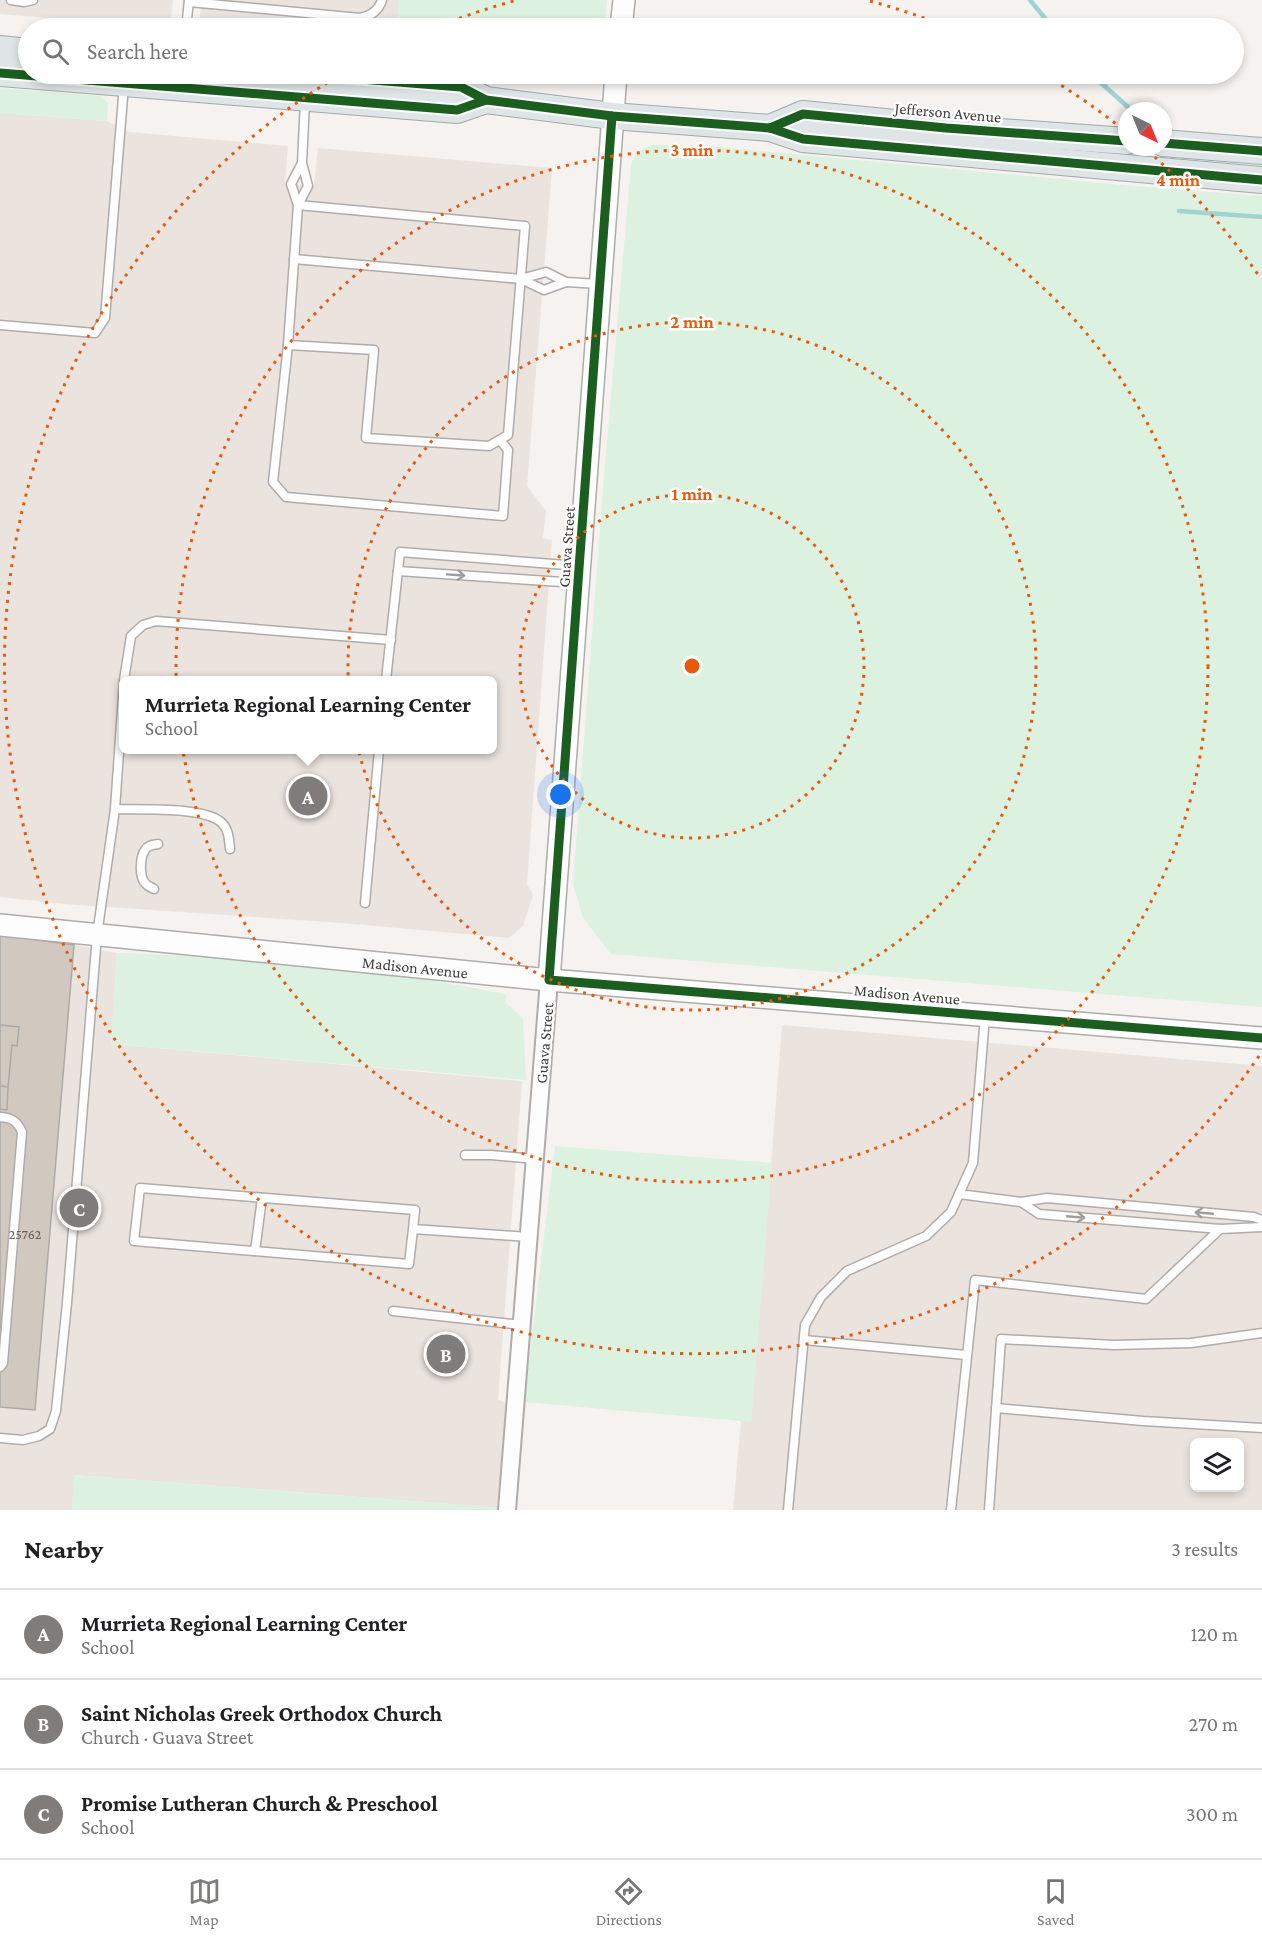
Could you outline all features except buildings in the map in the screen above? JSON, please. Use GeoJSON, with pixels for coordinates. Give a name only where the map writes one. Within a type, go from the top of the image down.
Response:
{"type":"FeatureCollection","features":[{"type":"Feature","properties":{"kind":"main road"},"geometry":{"type":"LineString","coordinates":[[0,49],[18,51]]}},
{"type":"Feature","properties":{"kind":"main road","name":"Jefferson Avenue"},"geometry":{"type":"LineString","coordinates":[[0,73],[18,74]]}},
{"type":"Feature","properties":{"kind":"main road","name":"Jefferson Avenue"},"geometry":{"type":"LineString","coordinates":[[183,84],[302,86],[457,110],[486,100],[612,116],[770,128],[803,139],[1262,180]]}},
{"type":"Feature","properties":{"kind":"main road","name":"Jefferson Avenue"},"geometry":{"type":"LineString","coordinates":[[770,128],[803,114],[946,128],[1118,140]]}},
{"type":"Feature","properties":{"kind":"main road"},"geometry":{"type":"LineString","coordinates":[[1172,144],[1262,151]]}},
{"type":"Feature","properties":{"kind":"street"},"geometry":{"type":"LineString","coordinates":[[622,18],[624,0]]}},
{"type":"Feature","properties":{"kind":"street","name":"Guava Street"},"geometry":{"type":"LineString","coordinates":[[507,1510],[549,980],[615,84]]}},
{"type":"Feature","properties":{"kind":"street","name":"Madison Avenue"},"geometry":{"type":"LineString","coordinates":[[0,925],[549,980],[1262,1038]]}},
{"type":"Feature","properties":{"kind":"lane"},"geometry":{"type":"LineString","coordinates":[[11,0],[24,2],[33,0]]}},
{"type":"Feature","properties":{"kind":"lane"},"geometry":{"type":"LineString","coordinates":[[187,18],[189,1],[360,18],[372,14],[378,9],[382,0]]}},
{"type":"Feature","properties":{"kind":"lane"},"geometry":{"type":"LineString","coordinates":[[0,325],[95,333],[105,318],[124,84]]}},
{"type":"Feature","properties":{"kind":"lane"},"geometry":{"type":"LineString","coordinates":[[298,205],[308,186],[302,163],[302,86]]}},
{"type":"Feature","properties":{"kind":"lane"},"geometry":{"type":"LineString","coordinates":[[302,163],[291,184],[298,205],[288,345],[273,482],[286,497],[503,516],[508,450],[500,440]]}},
{"type":"Feature","properties":{"kind":"lane"},"geometry":{"type":"LineString","coordinates":[[288,345],[374,350],[366,438],[489,446],[507,435],[525,226],[298,205]]}},
{"type":"Feature","properties":{"kind":"lane"},"geometry":{"type":"LineString","coordinates":[[294,259],[521,279],[544,290],[566,282]]}},
{"type":"Feature","properties":{"kind":"lane"},"geometry":{"type":"LineString","coordinates":[[521,279],[546,272],[566,282],[600,284]]}},
{"type":"Feature","properties":{"kind":"lane"},"geometry":{"type":"LineString","coordinates":[[387,676],[400,552],[578,574]]}},
{"type":"Feature","properties":{"kind":"lane"},"geometry":{"type":"LineString","coordinates":[[398,571],[578,574]]}},
{"type":"Feature","properties":{"kind":"lane"},"geometry":{"type":"LineString","coordinates":[[125,676],[131,636],[143,625],[156,621],[391,640]]}},
{"type":"Feature","properties":{"kind":"lane"},"geometry":{"type":"LineString","coordinates":[[0,1438],[23,1440],[39,1436],[50,1429],[56,1411],[68,1303],[97,935],[115,809],[119,752]]}},
{"type":"Feature","properties":{"kind":"lane"},"geometry":{"type":"LineString","coordinates":[[365,903],[379,754]]}},
{"type":"Feature","properties":{"kind":"lane"},"geometry":{"type":"LineString","coordinates":[[115,809],[199,812],[212,816],[223,824],[229,834],[230,849]]}},
{"type":"Feature","properties":{"kind":"lane"},"geometry":{"type":"LineString","coordinates":[[154,889],[145,883],[141,873],[141,862],[144,850],[158,844]]}},
{"type":"Feature","properties":{"kind":"lane"},"geometry":{"type":"LineString","coordinates":[[788,1510],[805,1324],[821,1297],[847,1271],[926,1236],[951,1212],[973,1163],[985,1016]]}},
{"type":"Feature","properties":{"kind":"lane"},"geometry":{"type":"LineString","coordinates":[[0,1117],[12,1118],[19,1124],[22,1132],[3,1363],[0,1367]]}},
{"type":"Feature","properties":{"kind":"lane"},"geometry":{"type":"LineString","coordinates":[[465,1155],[535,1159]]}},
{"type":"Feature","properties":{"kind":"lane"},"geometry":{"type":"LineString","coordinates":[[140,1188],[262,1198],[415,1210],[409,1264],[134,1241],[140,1188]]}},
{"type":"Feature","properties":{"kind":"lane"},"geometry":{"type":"LineString","coordinates":[[959,1194],[1021,1202],[1047,1198],[1254,1217],[1262,1220]]}},
{"type":"Feature","properties":{"kind":"lane"},"geometry":{"type":"LineString","coordinates":[[255,1251],[262,1198]]}},
{"type":"Feature","properties":{"kind":"lane"},"geometry":{"type":"LineString","coordinates":[[1021,1202],[1039,1214],[1220,1229],[1262,1227]]}},
{"type":"Feature","properties":{"kind":"lane"},"geometry":{"type":"LineString","coordinates":[[413,1229],[528,1237]]}},
{"type":"Feature","properties":{"kind":"lane"},"geometry":{"type":"LineString","coordinates":[[951,1510],[975,1280],[1146,1299],[1220,1229]]}},
{"type":"Feature","properties":{"kind":"lane"},"geometry":{"type":"LineString","coordinates":[[393,1311],[522,1325]]}},
{"type":"Feature","properties":{"kind":"lane"},"geometry":{"type":"LineString","coordinates":[[989,1510],[1001,1339],[1136,1344],[1191,1343],[1262,1333]]}},
{"type":"Feature","properties":{"kind":"lane"},"geometry":{"type":"LineString","coordinates":[[804,1340],[966,1355]]}},
{"type":"Feature","properties":{"kind":"lane"},"geometry":{"type":"LineString","coordinates":[[996,1408],[1143,1421],[1262,1428]]}},
{"type":"Feature","properties":{"kind":"shaded area"},"geometry":{"type":"Polygon","coordinates":[[[0,0],[173,0],[171,18],[49,18],[0,14],[0,0]]]}},
{"type":"Feature","properties":{"kind":"shaded area"},"geometry":{"type":"Polygon","coordinates":[[[201,0],[399,0],[398,18],[200,18],[201,0]]]}},
{"type":"Feature","properties":{"kind":"shaded area"},"geometry":{"type":"Polygon","coordinates":[[[0,113],[107,121],[129,132],[288,146],[285,183],[314,186],[318,148],[552,168],[527,486],[546,511],[543,538],[552,540],[527,884],[533,895],[523,926],[509,938],[342,923],[64,904],[0,897],[0,113]]]}},
{"type":"Feature","properties":{"kind":"shaded area"},"geometry":{"type":"Polygon","coordinates":[[[74,945],[117,953],[111,1044],[522,1081],[498,1400],[503,1401],[507,1407],[501,1508],[75,1475],[72,1510],[0,1510],[0,1407],[35,1409],[74,945]]]}},
{"type":"Feature","properties":{"kind":"shaded area"},"geometry":{"type":"Polygon","coordinates":[[[782,1025],[1262,1066],[1262,1510],[733,1510],[741,1421],[751,1421],[782,1025]]]}},
{"type":"Feature","properties":{"kind":"green space"},"geometry":{"type":"Polygon","coordinates":[[[399,0],[607,0],[605,18],[398,18],[399,0]]]}},
{"type":"Feature","properties":{"kind":"green space"},"geometry":{"type":"Polygon","coordinates":[[[0,88],[100,96],[108,103],[107,121],[0,113],[0,88]]]}},
{"type":"Feature","properties":{"kind":"green space"},"geometry":{"type":"Polygon","coordinates":[[[653,145],[697,145],[1262,196],[1262,1007],[611,954],[583,918],[573,883],[604,477],[631,166],[638,152],[653,145]]]}},
{"type":"Feature","properties":{"kind":"green space"},"geometry":{"type":"Polygon","coordinates":[[[117,953],[221,957],[374,970],[506,994],[505,1002],[523,1018],[526,1080],[111,1044],[117,953]]]}},
{"type":"Feature","properties":{"kind":"green space"},"geometry":{"type":"Polygon","coordinates":[[[555,1146],[772,1163],[751,1422],[524,1402],[555,1146]]]}},
{"type":"Feature","properties":{"kind":"green space"},"geometry":{"type":"Polygon","coordinates":[[[74,1475],[501,1508],[500,1510],[72,1510],[74,1475]]]}},
{"type":"Feature","properties":{"kind":"waterway"},"geometry":{"type":"LineString","coordinates":[[1030,0],[1045,18]]}},
{"type":"Feature","properties":{"kind":"waterway"},"geometry":{"type":"LineString","coordinates":[[1102,84],[1122,102]]}},
{"type":"Feature","properties":{"kind":"waterway"},"geometry":{"type":"LineString","coordinates":[[1179,211],[1262,217]]}},
{"type":"Feature","properties":{"kind":"cycle path"},"geometry":{"type":"LineString","coordinates":[[0,73],[18,74]]}},
{"type":"Feature","properties":{"kind":"cycle path"},"geometry":{"type":"LineString","coordinates":[[136,84],[457,110],[486,100]]}},
{"type":"Feature","properties":{"kind":"cycle path"},"geometry":{"type":"LineString","coordinates":[[423,84],[461,87],[486,100],[612,116],[770,128],[803,139],[1262,180]]}},
{"type":"Feature","properties":{"kind":"cycle path"},"geometry":{"type":"LineString","coordinates":[[770,128],[803,114],[946,128],[1118,140]]}},
{"type":"Feature","properties":{"kind":"cycle path"},"geometry":{"type":"LineString","coordinates":[[612,116],[549,980],[1262,1038]]}},
{"type":"Feature","properties":{"kind":"cycle path"},"geometry":{"type":"LineString","coordinates":[[1172,144],[1262,151]]}},
{"type":"Feature","properties":{"kind":"place","name":"Murrieta Regional Learning Center"},"geometry":{"type":"Point","coordinates":[308,796]}},
{"type":"Feature","properties":{"kind":"place","name":"Promise Lutheran Church & Preschool"},"geometry":{"type":"Point","coordinates":[79,1208]}},
{"type":"Feature","properties":{"kind":"place","name":"Saint Nicholas Greek Orthodox Church"},"geometry":{"type":"Point","coordinates":[446,1354]}}]}
